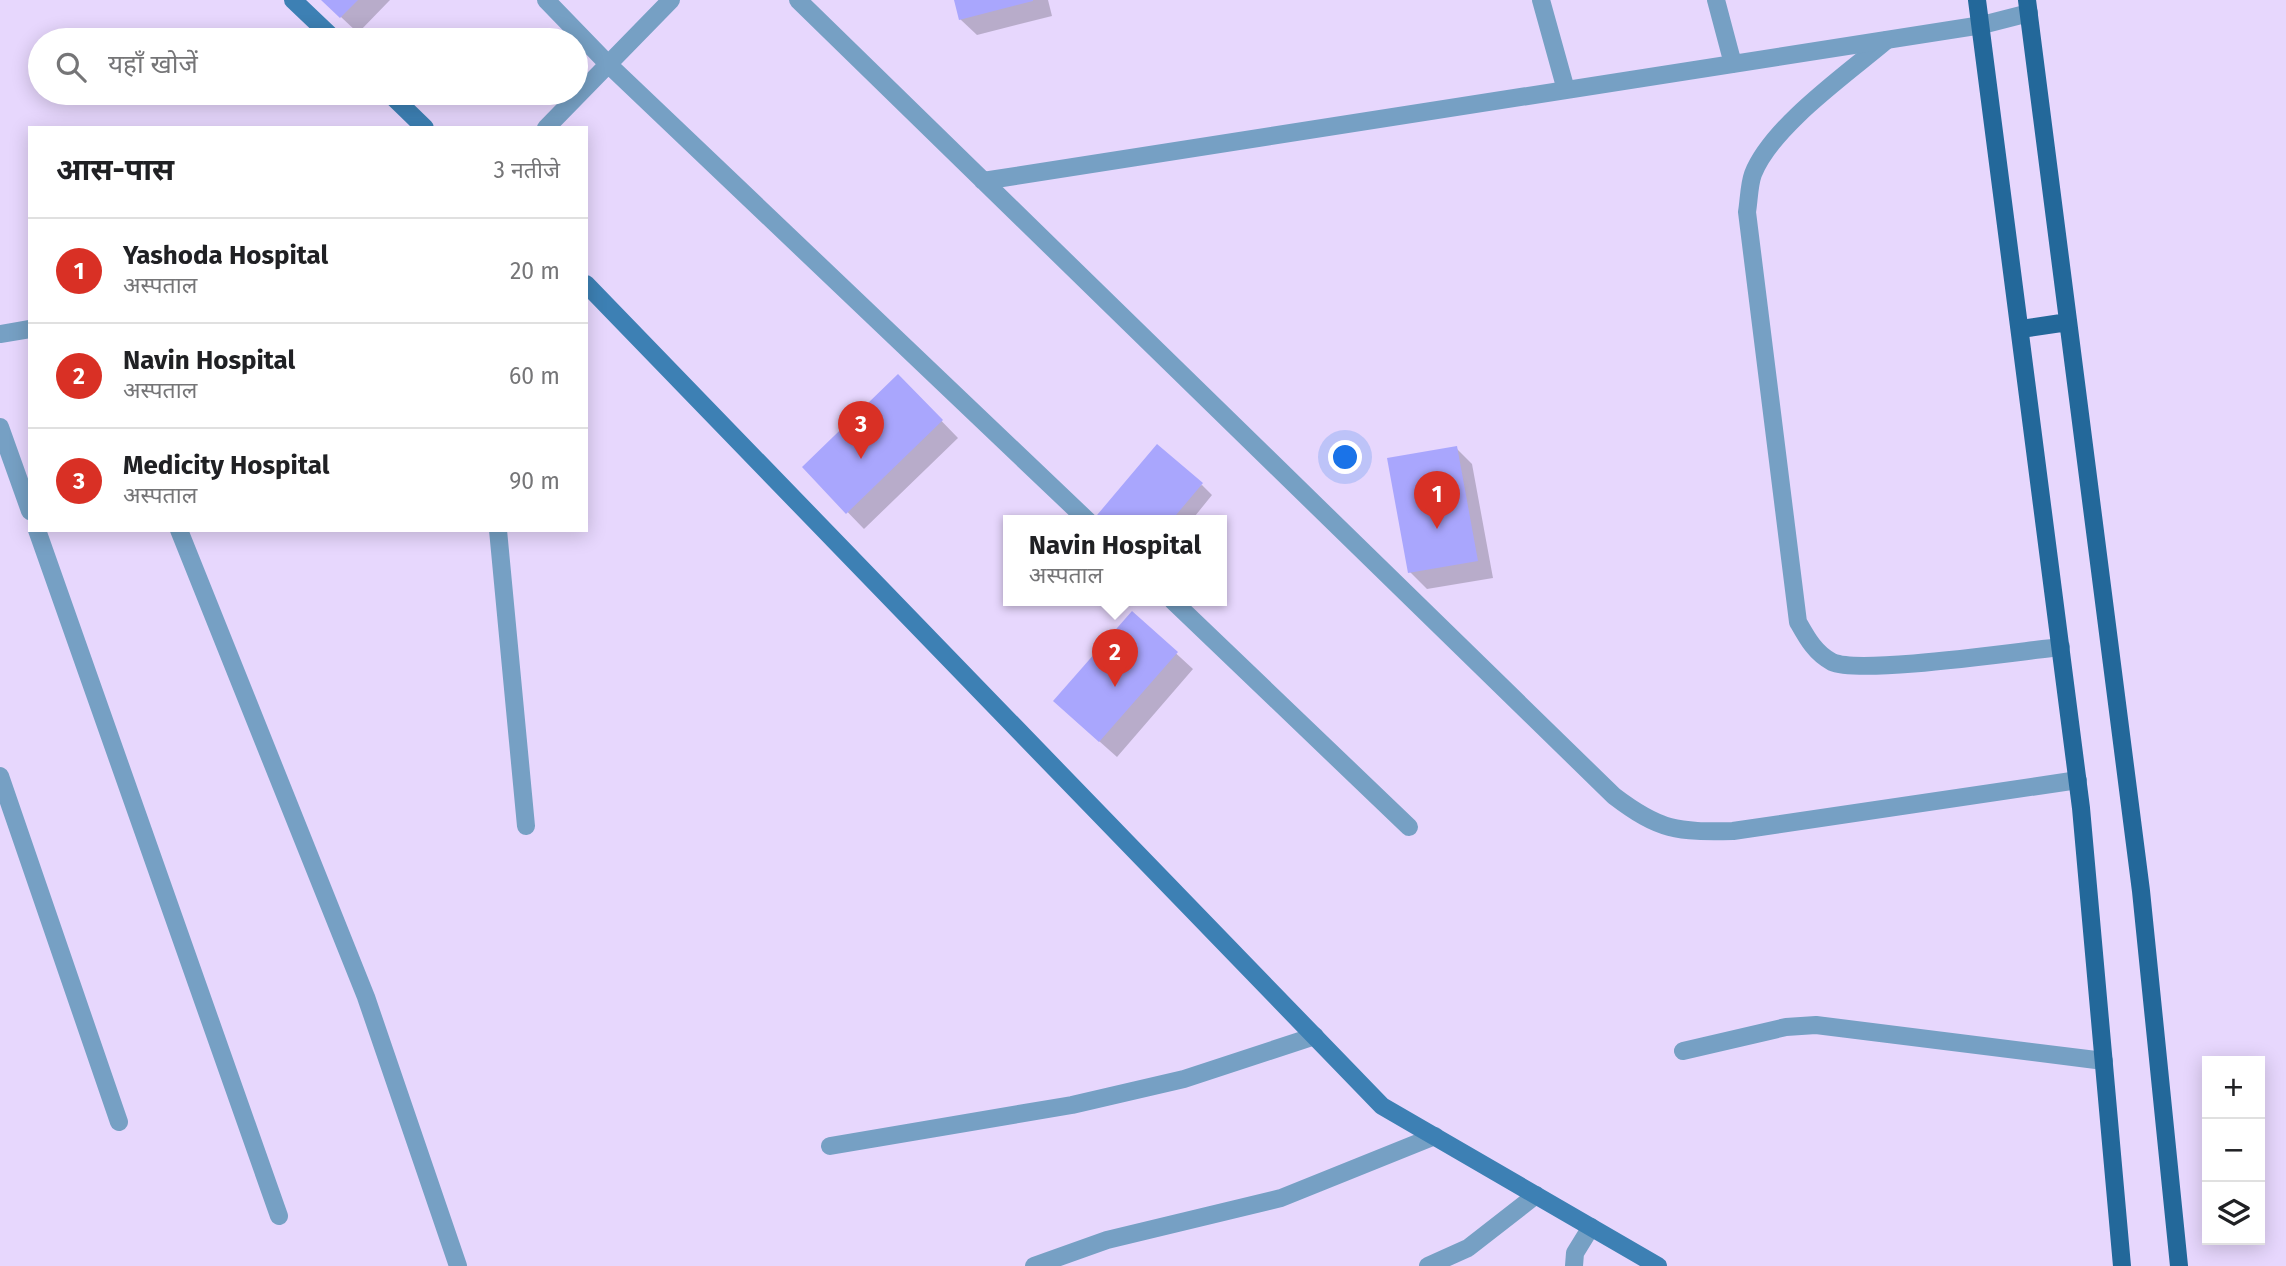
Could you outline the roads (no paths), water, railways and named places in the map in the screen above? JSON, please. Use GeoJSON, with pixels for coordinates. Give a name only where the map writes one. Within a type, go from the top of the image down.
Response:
{"type":"FeatureCollection","features":[{"type":"Feature","properties":{"kind":"main road"},"geometry":{"type":"LineString","coordinates":[[293,0],[322,28]]}},
{"type":"Feature","properties":{"kind":"main road"},"geometry":{"type":"LineString","coordinates":[[1977,0],[2078,780],[2122,1266]]}},
{"type":"Feature","properties":{"kind":"main road"},"geometry":{"type":"LineString","coordinates":[[2028,6],[2141,891],[2179,1266]]}},
{"type":"Feature","properties":{"kind":"main road"},"geometry":{"type":"LineString","coordinates":[[401,105],[423,126]]}},
{"type":"Feature","properties":{"kind":"main road"},"geometry":{"type":"LineString","coordinates":[[590,291],[1382,1106],[1658,1266]]}},
{"type":"Feature","properties":{"kind":"main road"},"geometry":{"type":"LineString","coordinates":[[2021,329],[2068,321]]}},
{"type":"Feature","properties":{"kind":"street"},"geometry":{"type":"LineString","coordinates":[[546,0],[573,28]]}},
{"type":"Feature","properties":{"kind":"street"},"geometry":{"type":"LineString","coordinates":[[588,85],[671,0]]}},
{"type":"Feature","properties":{"kind":"street"},"geometry":{"type":"LineString","coordinates":[[798,0],[1594,777],[1644,820],[1680,832],[1733,831],[2078,780]]}},
{"type":"Feature","properties":{"kind":"street"},"geometry":{"type":"LineString","coordinates":[[1541,0],[1566,89]]}},
{"type":"Feature","properties":{"kind":"street"},"geometry":{"type":"LineString","coordinates":[[1716,0],[1733,64]]}},
{"type":"Feature","properties":{"kind":"street"},"geometry":{"type":"LineString","coordinates":[[983,181],[1982,25],[2028,6]]}},
{"type":"Feature","properties":{"kind":"street"},"geometry":{"type":"LineString","coordinates":[[1887,40],[1791,122],[1767,148],[1752,176],[1747,212],[1798,622],[1811,646],[1833,662],[1867,666],[2061,647]]}},
{"type":"Feature","properties":{"kind":"street"},"geometry":{"type":"LineString","coordinates":[[588,43],[1082,515]]}},
{"type":"Feature","properties":{"kind":"street"},"geometry":{"type":"LineString","coordinates":[[548,126],[568,105]]}},
{"type":"Feature","properties":{"kind":"street"},"geometry":{"type":"LineString","coordinates":[[0,334],[28,329]]}},
{"type":"Feature","properties":{"kind":"street"},"geometry":{"type":"LineString","coordinates":[[0,427],[28,505]]}},
{"type":"Feature","properties":{"kind":"street"},"geometry":{"type":"LineString","coordinates":[[38,532],[279,1216]]}},
{"type":"Feature","properties":{"kind":"street"},"geometry":{"type":"LineString","coordinates":[[179,532],[366,997],[458,1266]]}},
{"type":"Feature","properties":{"kind":"street"},"geometry":{"type":"LineString","coordinates":[[498,532],[526,826]]}},
{"type":"Feature","properties":{"kind":"street"},"geometry":{"type":"LineString","coordinates":[[1177,606],[1409,827]]}},
{"type":"Feature","properties":{"kind":"street"},"geometry":{"type":"LineString","coordinates":[[0,776],[119,1122]]}},
{"type":"Feature","properties":{"kind":"street"},"geometry":{"type":"LineString","coordinates":[[1683,1051],[1786,1027],[1816,1026],[2104,1061]]}},
{"type":"Feature","properties":{"kind":"street"},"geometry":{"type":"LineString","coordinates":[[830,1146],[1072,1105],[1184,1079],[1315,1036]]}},
{"type":"Feature","properties":{"kind":"street"},"geometry":{"type":"LineString","coordinates":[[1034,1266],[1107,1240],[1281,1198],[1435,1136]]}},
{"type":"Feature","properties":{"kind":"street"},"geometry":{"type":"LineString","coordinates":[[1428,1266],[1468,1248],[1536,1195]]}},
{"type":"Feature","properties":{"kind":"street"},"geometry":{"type":"LineString","coordinates":[[1574,1266],[1575,1253],[1591,1227]]}},
{"type":"Feature","properties":{"kind":"place","name":"Medicity Hospital"},"geometry":{"type":"Point","coordinates":[861,459]}},
{"type":"Feature","properties":{"kind":"place","name":"Yashoda Hospital"},"geometry":{"type":"Point","coordinates":[1437,529]}},
{"type":"Feature","properties":{"kind":"place","name":"Navin Hospital"},"geometry":{"type":"Point","coordinates":[1115,687]}}]}
